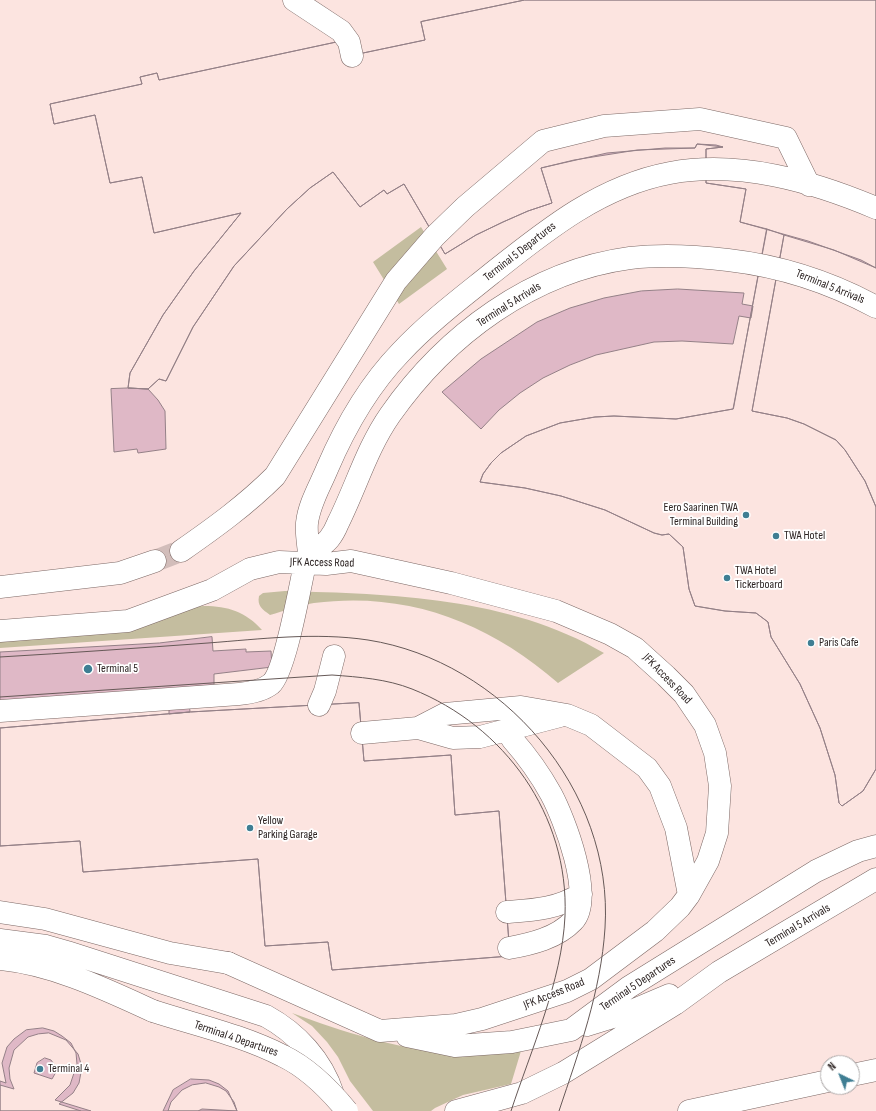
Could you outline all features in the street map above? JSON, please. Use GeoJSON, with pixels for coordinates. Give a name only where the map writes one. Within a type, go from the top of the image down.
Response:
{"type":"FeatureCollection","features":[{"type":"Feature","properties":{"kind":"main road"},"geometry":{"type":"LineString","coordinates":[[294,0],[341,30],[349,42],[352,56]]}},
{"type":"Feature","properties":{"kind":"main road"},"geometry":{"type":"LineString","coordinates":[[181,551],[254,497],[274,476],[396,281],[435,236],[466,207],[543,141],[604,126],[700,119],[786,138],[809,185]]}},
{"type":"Feature","properties":{"kind":"main road","name":"Terminal 5 Departures"},"geometry":{"type":"LineString","coordinates":[[0,711],[239,694],[265,688],[272,683],[281,667],[307,559],[307,524],[310,509],[344,431],[385,370],[418,335],[538,236],[582,207],[606,195],[647,179],[668,173],[705,169],[736,170],[758,173],[809,185],[876,208]]}},
{"type":"Feature","properties":{"kind":"main road","name":"Terminal 5 Arrivals"},"geometry":{"type":"LineString","coordinates":[[307,559],[329,539],[342,516],[366,458],[377,437],[403,397],[425,371],[466,332],[507,304],[544,282],[588,267],[630,258],[675,255],[750,262],[792,272],[831,285],[876,307]]}},
{"type":"Feature","properties":{"kind":"main road","name":"JFK Access Road"},"geometry":{"type":"LineString","coordinates":[[0,631],[128,621],[212,590],[250,569],[279,562],[307,559],[351,561],[451,583],[540,606],[572,617],[610,634],[635,648],[648,658],[684,694],[698,714],[711,739],[718,766],[720,786],[717,833],[708,861],[689,895],[680,907],[639,944],[591,978],[567,991],[511,1011],[456,1025],[380,1031],[228,963],[170,953],[45,919],[0,912]]}},
{"type":"Feature","properties":{"kind":"main road"},"geometry":{"type":"LineString","coordinates":[[0,587],[120,573],[155,561]]}},
{"type":"Feature","properties":{"kind":"main road"},"geometry":{"type":"LineString","coordinates":[[319,705],[327,684],[334,656]]}},
{"type":"Feature","properties":{"kind":"main road"},"geometry":{"type":"LineString","coordinates":[[362,733],[418,728],[445,714],[521,706],[567,715],[591,725],[647,768],[660,786],[676,828],[689,895]]}},
{"type":"Feature","properties":{"kind":"main road"},"geometry":{"type":"LineString","coordinates":[[509,948],[547,938],[561,931],[574,920],[579,909],[581,894],[573,852],[559,812],[538,772],[512,739]]}},
{"type":"Feature","properties":{"kind":"main road","name":"Terminal 5 Departures"},"geometry":{"type":"LineString","coordinates":[[380,1031],[455,1046],[512,1042],[570,1030],[629,987],[816,871],[858,851],[876,846]]}},
{"type":"Feature","properties":{"kind":"main road","name":"Terminal 5 Arrivals"},"geometry":{"type":"LineString","coordinates":[[719,972],[876,879]]}},
{"type":"Feature","properties":{"kind":"main road"},"geometry":{"type":"LineString","coordinates":[[507,912],[547,908],[569,902],[581,894]]}},
{"type":"Feature","properties":{"kind":"main road"},"geometry":{"type":"LineString","coordinates":[[0,940],[46,946],[67,952],[247,1009],[280,1024],[294,1034],[316,1060],[332,1092],[337,1111]]}},
{"type":"Feature","properties":{"kind":"main road","name":"Terminal 4 Departures"},"geometry":{"type":"LineString","coordinates":[[0,959],[49,970],[94,985],[153,1011],[248,1041],[282,1056],[314,1077],[347,1111]]}},
{"type":"Feature","properties":{"kind":"main road"},"geometry":{"type":"LineString","coordinates":[[570,1030],[629,1012],[719,972]]}},
{"type":"Feature","properties":{"kind":"main road"},"geometry":{"type":"LineString","coordinates":[[458,1111],[522,1092],[558,1076],[675,1004],[719,972]]}},
{"type":"Feature","properties":{"kind":"main road"},"geometry":{"type":"LineString","coordinates":[[860,1073],[876,1070]]}},
{"type":"Feature","properties":{"kind":"main road"},"geometry":{"type":"LineString","coordinates":[[689,1111],[820,1083]]}},
{"type":"Feature","properties":{"kind":"shaded area"},"geometry":{"type":"Polygon","coordinates":[[[421,227],[447,269],[399,304],[373,262],[421,227]]]}},
{"type":"Feature","properties":{"kind":"shaded area"},"geometry":{"type":"Polygon","coordinates":[[[285,591],[367,594],[449,602],[529,620],[567,634],[604,653],[558,683],[503,643],[475,628],[445,616],[414,607],[382,602],[348,600],[308,604],[270,615],[261,607],[259,596],[263,593],[285,591]]]}},
{"type":"Feature","properties":{"kind":"shaded area"},"geometry":{"type":"Polygon","coordinates":[[[204,606],[221,607],[236,611],[250,619],[262,630],[0,648],[0,621],[204,606]]]}},
{"type":"Feature","properties":{"kind":"shaded area"},"geometry":{"type":"Polygon","coordinates":[[[292,1013],[370,1039],[410,1048],[460,1054],[521,1051],[511,1084],[463,1095],[431,1111],[373,1111],[350,1081],[338,1057],[327,1042],[312,1026],[292,1013]]]}},
{"type":"Feature","properties":{"kind":"building"},"geometry":{"type":"Polygon","coordinates":[[[525,0],[876,0],[876,268],[834,250],[784,235],[752,411],[787,418],[804,424],[836,440],[845,450],[865,481],[876,507],[876,769],[863,791],[842,806],[839,803],[835,775],[820,728],[800,684],[771,637],[768,622],[756,613],[725,611],[695,606],[689,589],[683,547],[669,534],[662,535],[654,533],[605,510],[561,496],[525,488],[480,482],[483,474],[501,453],[526,436],[560,423],[595,417],[614,416],[676,419],[733,409],[767,229],[740,222],[746,189],[706,183],[706,149],[723,147],[697,144],[695,148],[637,150],[574,160],[541,168],[552,203],[528,211],[503,222],[476,235],[445,254],[404,184],[387,194],[384,190],[360,207],[333,172],[310,188],[287,209],[234,266],[193,327],[166,381],[159,379],[148,389],[128,388],[130,373],[163,315],[194,271],[241,213],[154,233],[142,177],[110,183],[95,115],[54,124],[50,104],[142,84],[140,77],[157,73],[159,80],[341,41],[344,57],[425,40],[421,22],[525,0]]]}},
{"type":"Feature","properties":{"kind":"building"},"geometry":{"type":"Polygon","coordinates":[[[525,0],[876,0],[876,268],[861,260],[808,241],[740,222],[746,189],[706,183],[706,149],[723,147],[716,145],[697,144],[695,148],[665,148],[607,153],[541,168],[552,203],[528,211],[503,222],[476,235],[445,254],[404,184],[387,194],[384,190],[360,207],[333,172],[310,188],[287,209],[234,266],[193,327],[166,381],[159,379],[148,389],[128,388],[130,373],[163,315],[194,271],[241,213],[154,233],[142,177],[110,183],[95,115],[54,124],[50,104],[142,84],[140,77],[157,73],[159,80],[341,41],[344,57],[425,40],[421,22],[525,0]]]}},
{"type":"Feature","properties":{"kind":"building","name":"Eero Saarinen TWA Terminal Building"},"geometry":{"type":"Polygon","coordinates":[[[767,229],[784,235],[752,411],[787,418],[804,424],[836,440],[845,450],[865,481],[876,507],[876,769],[863,791],[842,806],[839,803],[835,775],[820,728],[800,684],[771,637],[768,622],[756,613],[725,611],[695,606],[689,589],[683,547],[669,534],[662,535],[654,533],[605,510],[561,496],[525,488],[480,482],[483,474],[501,453],[526,436],[560,423],[595,417],[614,416],[676,419],[733,409],[767,229]]]}},
{"type":"Feature","properties":{"kind":"building"},"geometry":{"type":"Polygon","coordinates":[[[678,289],[744,293],[742,304],[753,306],[751,318],[739,316],[733,344],[682,341],[654,342],[596,355],[570,365],[543,378],[520,393],[499,410],[481,429],[442,392],[481,359],[537,322],[570,308],[604,298],[641,291],[678,289]]]}},
{"type":"Feature","properties":{"kind":"building"},"geometry":{"type":"Polygon","coordinates":[[[111,389],[148,389],[165,411],[166,449],[138,453],[137,449],[114,452],[111,389]]]}},
{"type":"Feature","properties":{"kind":"building"},"geometry":{"type":"Polygon","coordinates":[[[212,637],[213,651],[246,649],[246,652],[271,651],[272,667],[214,674],[214,685],[188,687],[190,712],[169,714],[169,689],[0,702],[0,652],[159,643],[212,637]]]}},
{"type":"Feature","properties":{"kind":"building","name":"Yellow Parking Garage"},"geometry":{"type":"Polygon","coordinates":[[[359,703],[364,761],[451,755],[455,815],[499,811],[510,956],[332,970],[328,942],[265,946],[258,859],[83,872],[80,841],[0,846],[0,728],[190,712],[359,703]]]}},
{"type":"Feature","properties":{"kind":"building","name":"Yellow Parking Garage"},"geometry":{"type":"Polygon","coordinates":[[[359,703],[364,761],[451,755],[455,815],[499,811],[510,956],[332,970],[328,942],[265,946],[258,859],[83,872],[80,841],[0,846],[0,728],[190,712],[359,703]]]}},
{"type":"Feature","properties":{"kind":"building","name":"Terminal 4"},"geometry":{"type":"Polygon","coordinates":[[[43,1028],[54,1031],[62,1036],[71,1043],[76,1053],[77,1064],[70,1085],[55,1100],[91,1111],[0,1111],[0,1081],[6,1083],[2,1063],[7,1047],[14,1039],[26,1030],[43,1028]]]}},
{"type":"Feature","properties":{"kind":"building","name":"Terminal 4"},"geometry":{"type":"Polygon","coordinates":[[[49,1033],[66,1040],[78,1054],[82,1067],[79,1083],[73,1093],[59,1104],[81,1111],[0,1111],[0,1085],[14,1089],[10,1079],[9,1068],[14,1050],[28,1037],[49,1033]],[[45,1058],[37,1063],[34,1073],[52,1079],[56,1072],[56,1067],[51,1060],[45,1058]]]}},
{"type":"Feature","properties":{"kind":"building"},"geometry":{"type":"Polygon","coordinates":[[[191,1079],[209,1080],[219,1084],[228,1091],[237,1111],[163,1111],[173,1090],[191,1079]]]}},
{"type":"Feature","properties":{"kind":"building"},"geometry":{"type":"Polygon","coordinates":[[[206,1083],[226,1091],[234,1102],[237,1111],[202,1109],[198,1111],[168,1111],[171,1102],[182,1090],[192,1085],[206,1083]]]}},
{"type":"Feature","properties":{"kind":"tunnel"},"geometry":{"type":"LineString","coordinates":[[155,561],[181,551]]}},
{"type":"Feature","properties":{"kind":"tram line"},"geometry":{"type":"LineString","coordinates":[[0,657],[288,637],[308,636],[348,638],[368,640],[417,653],[463,674],[504,704],[540,740],[569,782],[591,828],[603,877],[605,928],[599,975],[588,1021],[559,1111]]}},
{"type":"Feature","properties":{"kind":"tram line"},"geometry":{"type":"LineString","coordinates":[[0,697],[332,675],[373,679],[412,689],[445,705],[476,726],[502,750],[525,778],[543,810],[556,843],[563,879],[565,916],[563,941],[558,965],[544,1015],[511,1111]]}},
{"type":"Feature","properties":{"kind":"place","name":"Eero Saarinen TWA Terminal Building"},"geometry":{"type":"Point","coordinates":[746,515]}},
{"type":"Feature","properties":{"kind":"place","name":"TWA Hotel"},"geometry":{"type":"Point","coordinates":[776,536]}},
{"type":"Feature","properties":{"kind":"place","name":"TWA Hotel Tickerboard"},"geometry":{"type":"Point","coordinates":[727,578]}},
{"type":"Feature","properties":{"kind":"place","name":"Paris Cafe"},"geometry":{"type":"Point","coordinates":[811,643]}},
{"type":"Feature","properties":{"kind":"place","name":"Terminal 5"},"geometry":{"type":"Point","coordinates":[88,669]}},
{"type":"Feature","properties":{"kind":"place","name":"Yellow Parking Garage"},"geometry":{"type":"Point","coordinates":[250,828]}},
{"type":"Feature","properties":{"kind":"place","name":"Terminal 4"},"geometry":{"type":"Point","coordinates":[40,1069]}}]}
